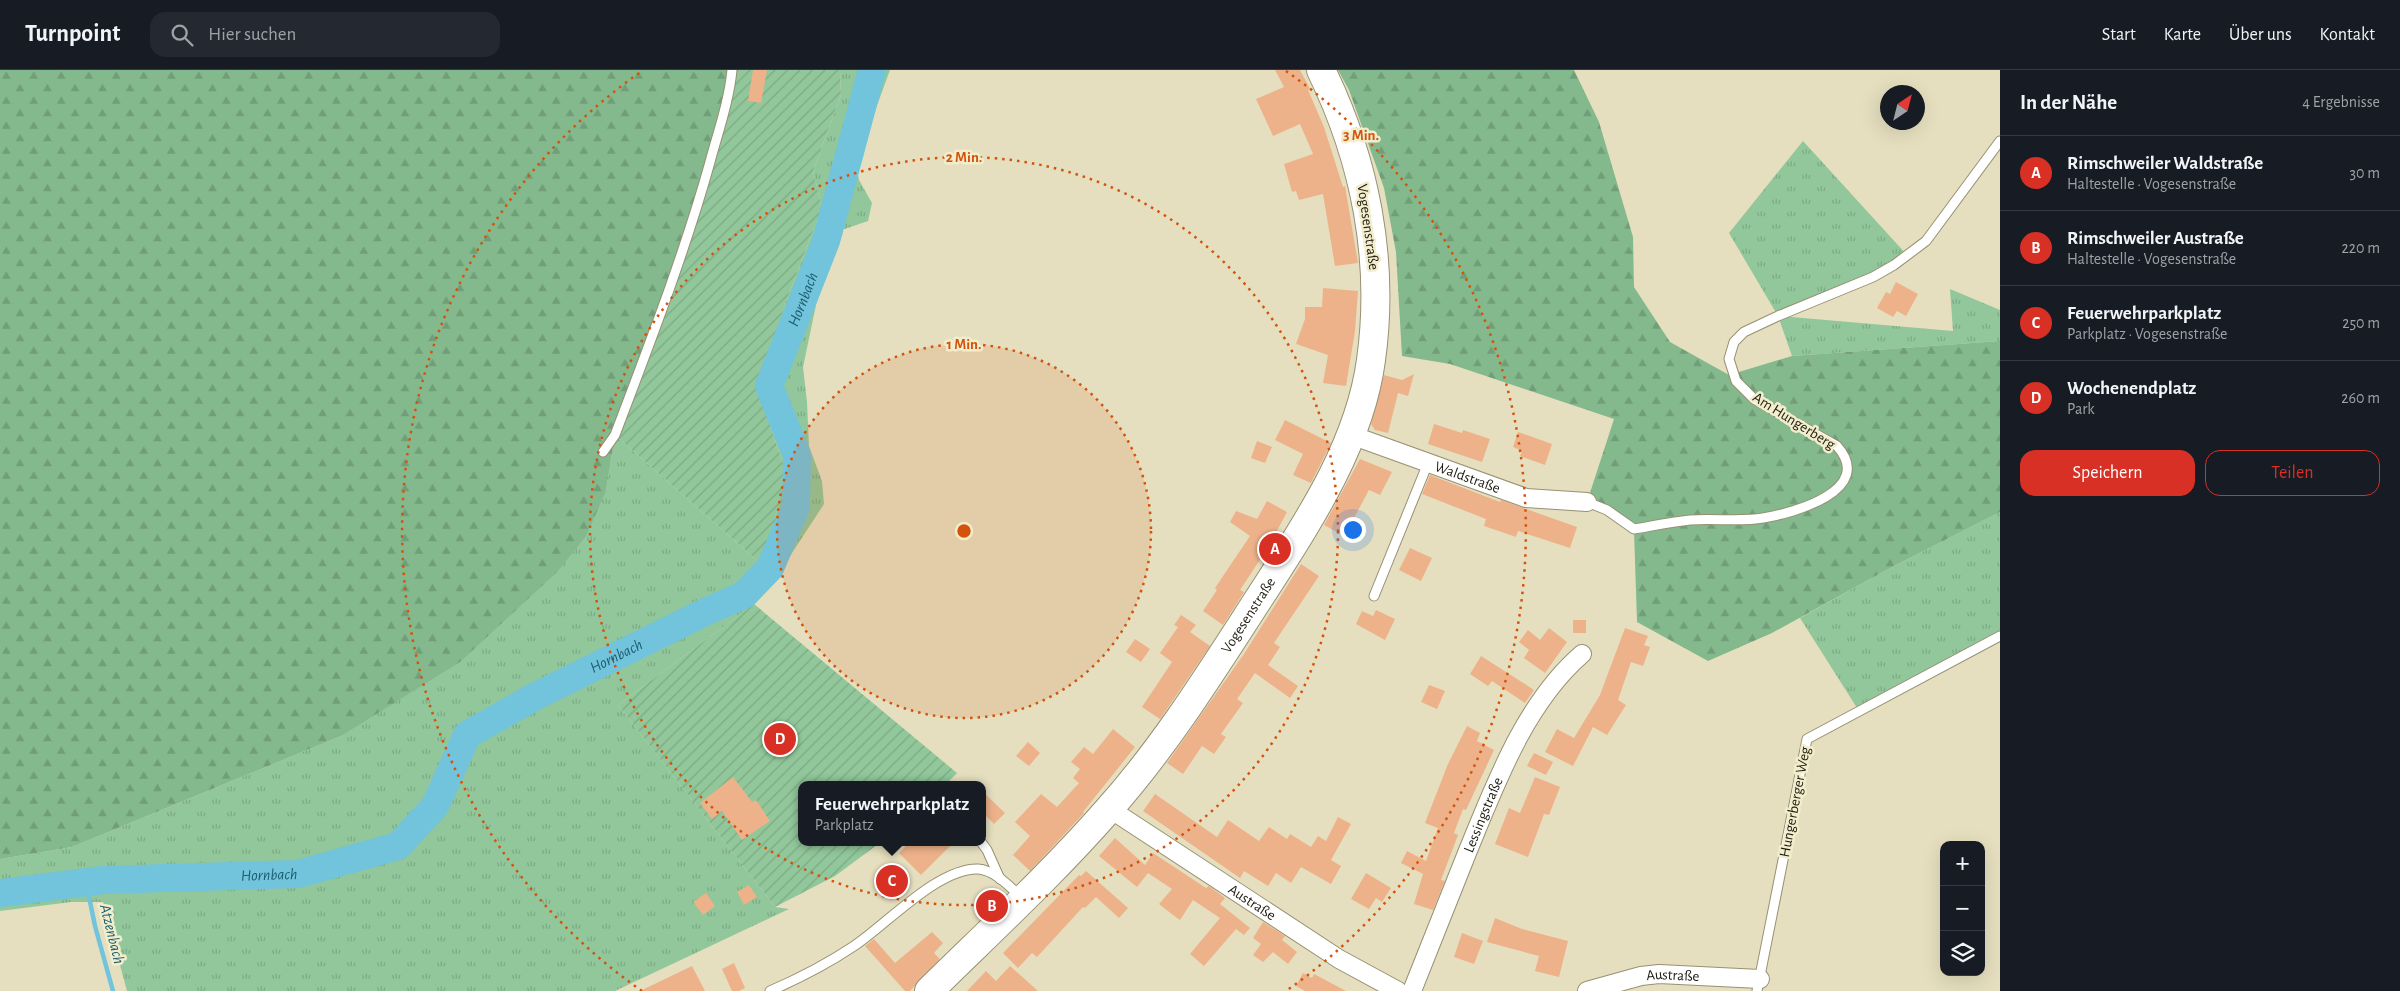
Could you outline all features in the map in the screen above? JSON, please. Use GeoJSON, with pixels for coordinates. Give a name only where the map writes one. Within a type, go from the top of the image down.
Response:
{"type":"FeatureCollection","features":[{"type":"Feature","properties":{"kind":"main road","name":"Vogesenstraße"},"geometry":{"type":"LineString","coordinates":[[929,991],[1110,809],[1170,732],[1282,563],[1324,491],[1351,435],[1371,361],[1376,302],[1374,250],[1357,161],[1321,70]]}},
{"type":"Feature","properties":{"kind":"street","name":"Waldstraße"},"geometry":{"type":"LineString","coordinates":[[1351,435],[1526,498],[1586,502]]}},
{"type":"Feature","properties":{"kind":"street","name":"Lessingstraße"},"geometry":{"type":"LineString","coordinates":[[1412,991],[1482,818],[1525,726],[1554,682],[1582,654]]}},
{"type":"Feature","properties":{"kind":"street","name":"Austraße"},"geometry":{"type":"LineString","coordinates":[[1110,809],[1368,984],[1398,991]]}},
{"type":"Feature","properties":{"kind":"street","name":"Austraße"},"geometry":{"type":"LineString","coordinates":[[1587,991],[1641,976],[1659,974],[1759,985]]}},
{"type":"Feature","properties":{"kind":"lane"},"geometry":{"type":"LineString","coordinates":[[602,452],[615,435],[666,303],[701,197],[723,117],[732,70]]}},
{"type":"Feature","properties":{"kind":"lane","name":"Am Hungerberg"},"geometry":{"type":"LineString","coordinates":[[1586,502],[1607,510],[1634,530],[1691,520],[1762,519],[1804,508],[1832,494],[1842,484],[1847,472],[1846,456],[1837,446],[1754,399],[1736,381],[1729,360],[1734,342],[1744,332],[1778,316],[1873,277],[1894,265],[1926,241],[2000,141]]}},
{"type":"Feature","properties":{"kind":"lane"},"geometry":{"type":"LineString","coordinates":[[1374,596],[1428,463]]}},
{"type":"Feature","properties":{"kind":"lane","name":"Hungerberger Weg"},"geometry":{"type":"LineString","coordinates":[[1759,985],[1807,739],[2000,636]]}},
{"type":"Feature","properties":{"kind":"lane"},"geometry":{"type":"LineString","coordinates":[[984,846],[1000,879]]}},
{"type":"Feature","properties":{"kind":"lane"},"geometry":{"type":"LineString","coordinates":[[770,991],[802,978],[849,949],[935,884],[951,875],[980,869],[1000,879],[1022,898]]}},
{"type":"Feature","properties":{"kind":"green space"},"geometry":{"type":"Polygon","coordinates":[[[0,70],[732,70],[701,197],[615,435],[606,491],[586,536],[557,572],[460,662],[341,736],[72,847],[0,859],[0,70]]]}},
{"type":"Feature","properties":{"kind":"green space"},"geometry":{"type":"Polygon","coordinates":[[[732,70],[840,70],[841,95],[813,171],[822,208],[787,299],[761,381],[767,417],[788,477],[780,531],[761,564],[615,435],[666,303],[732,70]]]}},
{"type":"Feature","properties":{"kind":"green space"},"geometry":{"type":"Polygon","coordinates":[[[840,70],[890,70],[856,163],[859,180],[872,203],[868,221],[836,232],[824,267],[803,367],[809,446],[822,481],[824,504],[777,576],[754,604],[618,705],[775,907],[789,909],[615,991],[127,991],[103,902],[71,902],[0,911],[0,859],[72,847],[341,736],[606,491],[615,435],[761,564],[788,477],[767,417],[761,381],[787,299],[822,208],[813,171],[841,95],[840,70]]]}},
{"type":"Feature","properties":{"kind":"green space"},"geometry":{"type":"Polygon","coordinates":[[[1338,70],[1574,70],[1599,122],[1633,237],[1634,287],[1670,342],[1729,375],[1792,356],[2000,341],[2000,512],[1892,567],[1772,633],[1708,661],[1637,622],[1634,530],[1587,502],[1614,419],[1450,364],[1402,356],[1396,252],[1384,188],[1349,90],[1338,70]]]}},
{"type":"Feature","properties":{"kind":"green space"},"geometry":{"type":"Polygon","coordinates":[[[1803,141],[1907,255],[1894,265],[1780,316],[1953,331],[1950,289],[2000,310],[2000,341],[1792,356],[1778,316],[1729,233],[1803,141]]]}},
{"type":"Feature","properties":{"kind":"green space"},"geometry":{"type":"Polygon","coordinates":[[[2000,512],[2000,636],[1859,711],[1800,618],[1892,567],[2000,512]]]}},
{"type":"Feature","properties":{"kind":"green space"},"geometry":{"type":"Polygon","coordinates":[[[754,604],[957,773],[949,781],[798,781],[798,846],[876,846],[835,876],[775,907],[618,705],[754,604]]]}},
{"type":"Feature","properties":{"kind":"building"},"geometry":{"type":"Polygon","coordinates":[[[753,70],[767,70],[761,103],[748,101],[753,70]]]}},
{"type":"Feature","properties":{"kind":"building"},"geometry":{"type":"Polygon","coordinates":[[[1275,70],[1300,70],[1310,89],[1308,90],[1324,127],[1343,187],[1345,186],[1358,263],[1335,266],[1323,194],[1299,200],[1296,191],[1292,192],[1284,164],[1313,154],[1300,124],[1273,136],[1256,99],[1284,87],[1275,70]]]}},
{"type":"Feature","properties":{"kind":"building"},"geometry":{"type":"Polygon","coordinates":[[[1896,282],[1918,294],[1906,316],[1897,311],[1893,317],[1877,308],[1886,292],[1890,294],[1896,282]]]}},
{"type":"Feature","properties":{"kind":"building"},"geometry":{"type":"Polygon","coordinates":[[[1323,288],[1358,291],[1355,331],[1346,386],[1323,383],[1328,355],[1296,344],[1305,319],[1305,307],[1322,307],[1323,288]]]}},
{"type":"Feature","properties":{"kind":"building"},"geometry":{"type":"Polygon","coordinates":[[[1414,374],[1408,396],[1398,393],[1388,433],[1375,430],[1371,424],[1384,375],[1402,380],[1414,374]]]}},
{"type":"Feature","properties":{"kind":"building"},"geometry":{"type":"Polygon","coordinates":[[[1285,420],[1331,443],[1311,483],[1293,475],[1303,454],[1275,440],[1285,420]]]}},
{"type":"Feature","properties":{"kind":"building"},"geometry":{"type":"Polygon","coordinates":[[[1434,424],[1462,433],[1463,430],[1490,439],[1482,462],[1428,444],[1434,424]]]}},
{"type":"Feature","properties":{"kind":"building"},"geometry":{"type":"Polygon","coordinates":[[[1518,432],[1552,444],[1545,465],[1520,456],[1522,451],[1513,447],[1518,432]]]}},
{"type":"Feature","properties":{"kind":"building"},"geometry":{"type":"Polygon","coordinates":[[[1257,441],[1272,447],[1265,463],[1251,458],[1257,441]]]}},
{"type":"Feature","properties":{"kind":"building"},"geometry":{"type":"Polygon","coordinates":[[[1360,459],[1392,472],[1380,495],[1369,490],[1354,518],[1357,520],[1348,538],[1324,525],[1360,459]]]}},
{"type":"Feature","properties":{"kind":"building"},"geometry":{"type":"Polygon","coordinates":[[[1430,475],[1500,502],[1501,500],[1577,527],[1570,548],[1518,531],[1516,537],[1484,526],[1486,519],[1422,494],[1430,475]]]}},
{"type":"Feature","properties":{"kind":"building"},"geometry":{"type":"Polygon","coordinates":[[[1267,501],[1287,512],[1269,546],[1240,590],[1244,592],[1223,625],[1203,611],[1217,590],[1215,588],[1250,536],[1230,522],[1236,511],[1257,519],[1267,501]]]}},
{"type":"Feature","properties":{"kind":"building"},"geometry":{"type":"Polygon","coordinates":[[[1410,548],[1432,558],[1421,581],[1399,570],[1410,548]]]}},
{"type":"Feature","properties":{"kind":"building"},"geometry":{"type":"Polygon","coordinates":[[[1301,564],[1319,576],[1274,643],[1280,647],[1268,665],[1298,686],[1290,698],[1255,673],[1237,699],[1243,703],[1221,734],[1226,737],[1214,754],[1202,746],[1183,774],[1167,763],[1244,654],[1301,564]]]}},
{"type":"Feature","properties":{"kind":"building"},"geometry":{"type":"Polygon","coordinates":[[[1376,610],[1395,619],[1385,640],[1356,624],[1362,611],[1373,616],[1376,610]]]}},
{"type":"Feature","properties":{"kind":"building"},"geometry":{"type":"Polygon","coordinates":[[[1181,615],[1196,625],[1190,632],[1210,646],[1160,719],[1142,707],[1172,662],[1160,653],[1178,627],[1174,625],[1181,615]]]}},
{"type":"Feature","properties":{"kind":"building"},"geometry":{"type":"Polygon","coordinates":[[[1573,620],[1586,620],[1586,633],[1573,633],[1573,620]]]}},
{"type":"Feature","properties":{"kind":"building"},"geometry":{"type":"Polygon","coordinates":[[[1549,628],[1567,642],[1545,673],[1524,658],[1529,650],[1519,642],[1528,630],[1540,640],[1549,628]]]}},
{"type":"Feature","properties":{"kind":"building"},"geometry":{"type":"Polygon","coordinates":[[[1625,628],[1648,636],[1644,645],[1650,647],[1643,666],[1631,662],[1618,700],[1626,705],[1607,735],[1593,727],[1573,766],[1545,752],[1557,729],[1574,738],[1600,695],[1625,628]]]}},
{"type":"Feature","properties":{"kind":"building"},"geometry":{"type":"Polygon","coordinates":[[[1135,639],[1150,649],[1141,662],[1126,652],[1135,639]]]}},
{"type":"Feature","properties":{"kind":"building"},"geometry":{"type":"Polygon","coordinates":[[[1481,656],[1534,690],[1525,703],[1492,681],[1488,686],[1470,674],[1481,656]]]}},
{"type":"Feature","properties":{"kind":"building"},"geometry":{"type":"Polygon","coordinates":[[[1429,685],[1445,691],[1437,709],[1421,702],[1429,685]]]}},
{"type":"Feature","properties":{"kind":"building"},"geometry":{"type":"Polygon","coordinates":[[[1467,726],[1480,733],[1477,741],[1494,750],[1466,810],[1463,809],[1454,833],[1458,835],[1441,880],[1445,881],[1433,910],[1414,904],[1423,874],[1401,863],[1407,851],[1426,861],[1438,828],[1425,823],[1448,764],[1467,726]]]}},
{"type":"Feature","properties":{"kind":"building"},"geometry":{"type":"Polygon","coordinates":[[[1113,729],[1135,747],[1084,813],[1030,871],[1013,855],[1030,836],[1015,822],[1041,794],[1057,807],[1079,783],[1073,778],[1080,769],[1071,762],[1084,747],[1093,754],[1113,729]]]}},
{"type":"Feature","properties":{"kind":"building"},"geometry":{"type":"Polygon","coordinates":[[[1028,742],[1040,753],[1029,766],[1016,756],[1028,742]]]}},
{"type":"Feature","properties":{"kind":"building"},"geometry":{"type":"Polygon","coordinates":[[[1534,753],[1553,762],[1546,775],[1527,766],[1534,753]]]}},
{"type":"Feature","properties":{"kind":"building"},"geometry":{"type":"Polygon","coordinates":[[[733,777],[752,802],[756,800],[770,821],[742,840],[722,811],[712,819],[700,803],[733,777]]]}},
{"type":"Feature","properties":{"kind":"building"},"geometry":{"type":"Polygon","coordinates":[[[1535,777],[1560,787],[1549,815],[1544,814],[1528,857],[1495,844],[1509,808],[1520,813],[1535,777]]]}},
{"type":"Feature","properties":{"kind":"building"},"geometry":{"type":"Polygon","coordinates":[[[1155,794],[1217,837],[1228,820],[1259,841],[1269,827],[1287,839],[1290,834],[1311,847],[1318,836],[1326,841],[1338,817],[1351,824],[1331,860],[1341,866],[1331,884],[1301,867],[1291,883],[1276,873],[1268,886],[1244,871],[1240,878],[1143,811],[1155,794]]]}},
{"type":"Feature","properties":{"kind":"building"},"geometry":{"type":"Polygon","coordinates":[[[986,795],[1005,813],[994,824],[986,816],[986,795]]]}},
{"type":"Feature","properties":{"kind":"building"},"geometry":{"type":"Polygon","coordinates":[[[1115,838],[1145,865],[1153,853],[1206,888],[1209,886],[1225,898],[1220,904],[1250,928],[1244,935],[1236,929],[1204,966],[1190,954],[1220,918],[1193,900],[1180,920],[1173,915],[1159,904],[1172,889],[1148,873],[1137,887],[1099,856],[1115,838]]]}},
{"type":"Feature","properties":{"kind":"building"},"geometry":{"type":"Polygon","coordinates":[[[906,846],[950,846],[921,875],[899,853],[906,846]]]}},
{"type":"Feature","properties":{"kind":"building"},"geometry":{"type":"Polygon","coordinates":[[[1086,871],[1128,908],[1119,918],[1096,897],[1085,908],[1083,907],[1037,957],[1032,953],[1018,968],[1003,953],[1079,875],[1081,876],[1086,871]]]}},
{"type":"Feature","properties":{"kind":"building"},"geometry":{"type":"Polygon","coordinates":[[[1366,873],[1391,888],[1382,902],[1376,898],[1369,909],[1351,899],[1366,873]]]}},
{"type":"Feature","properties":{"kind":"building"},"geometry":{"type":"Polygon","coordinates":[[[749,885],[757,897],[744,905],[737,892],[749,885]]]}},
{"type":"Feature","properties":{"kind":"building"},"geometry":{"type":"Polygon","coordinates":[[[706,893],[715,906],[703,915],[693,902],[706,893]]]}},
{"type":"Feature","properties":{"kind":"building"},"geometry":{"type":"Polygon","coordinates":[[[1495,918],[1522,929],[1568,941],[1559,977],[1535,971],[1539,956],[1487,942],[1495,918]]]}},
{"type":"Feature","properties":{"kind":"building"},"geometry":{"type":"Polygon","coordinates":[[[1263,922],[1285,936],[1282,940],[1297,952],[1288,964],[1273,952],[1263,962],[1253,955],[1261,944],[1253,938],[1263,922]]]}},
{"type":"Feature","properties":{"kind":"building"},"geometry":{"type":"Polygon","coordinates":[[[932,932],[943,943],[934,953],[940,959],[910,991],[905,991],[865,946],[874,939],[895,963],[932,932]]]}},
{"type":"Feature","properties":{"kind":"building"},"geometry":{"type":"Polygon","coordinates":[[[1462,933],[1483,941],[1474,964],[1454,957],[1462,933]]]}},
{"type":"Feature","properties":{"kind":"building"},"geometry":{"type":"Polygon","coordinates":[[[734,963],[745,988],[739,991],[732,991],[722,969],[734,963]]]}},
{"type":"Feature","properties":{"kind":"building"},"geometry":{"type":"Polygon","coordinates":[[[692,966],[705,991],[640,991],[692,966]]]}},
{"type":"Feature","properties":{"kind":"building"},"geometry":{"type":"Polygon","coordinates":[[[1010,966],[1038,991],[967,991],[986,971],[996,981],[1010,966]]]}},
{"type":"Feature","properties":{"kind":"building"},"geometry":{"type":"Polygon","coordinates":[[[1303,973],[1312,978],[1314,974],[1346,991],[1305,991],[1296,986],[1303,973]]]}},
{"type":"Feature","properties":{"kind":"waterway","name":"Hornbach"},"geometry":{"type":"LineString","coordinates":[[0,893],[103,880],[298,874],[398,846],[435,806],[467,735],[534,697],[705,612],[744,595],[770,568],[796,507],[797,455],[769,386],[826,241],[872,70]]}},
{"type":"Feature","properties":{"kind":"waterway","name":"Atzenbach"},"geometry":{"type":"LineString","coordinates":[[86,882],[95,926],[113,991]]}},
{"type":"Feature","properties":{"kind":"place","name":"Rimschweiler Waldstraße"},"geometry":{"type":"Point","coordinates":[1275,549]}},
{"type":"Feature","properties":{"kind":"place","name":"Wochenendplatz"},"geometry":{"type":"Point","coordinates":[780,739]}},
{"type":"Feature","properties":{"kind":"place","name":"Feuerwehrparkplatz"},"geometry":{"type":"Point","coordinates":[892,881]}},
{"type":"Feature","properties":{"kind":"place","name":"Rimschweiler Austraße"},"geometry":{"type":"Point","coordinates":[992,906]}}]}
